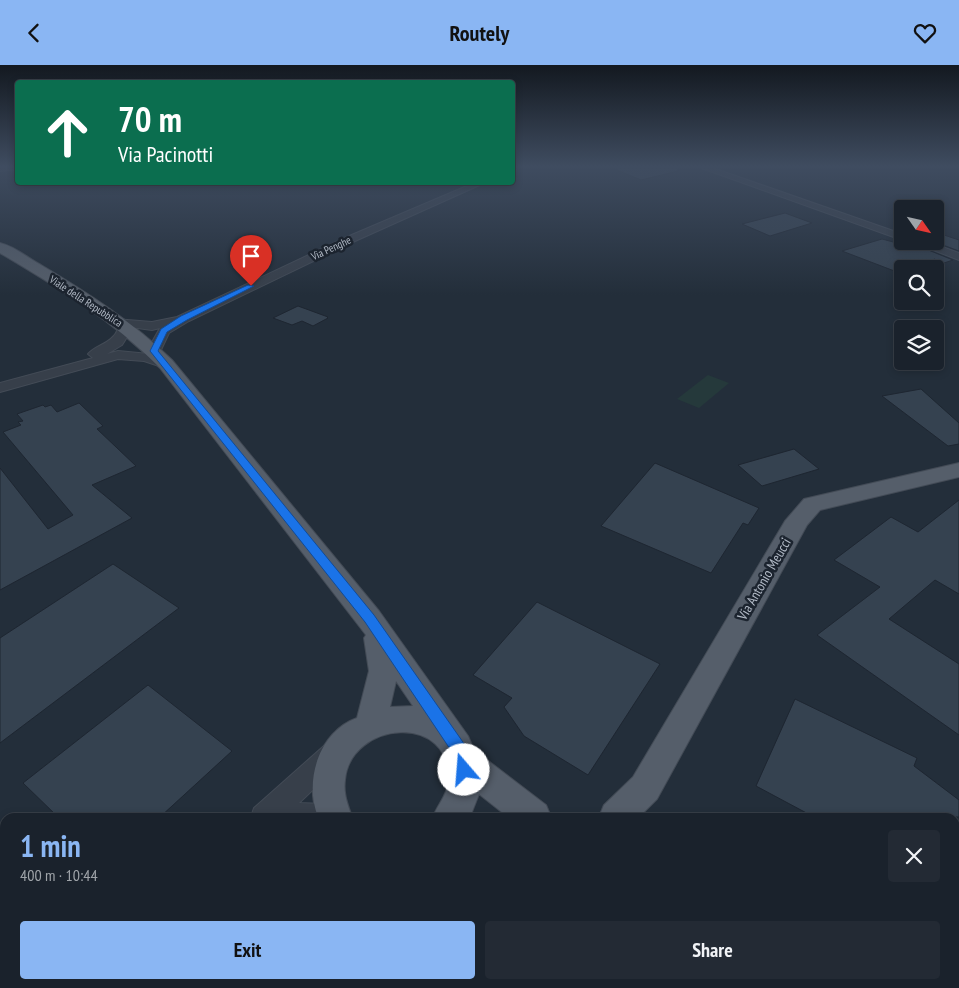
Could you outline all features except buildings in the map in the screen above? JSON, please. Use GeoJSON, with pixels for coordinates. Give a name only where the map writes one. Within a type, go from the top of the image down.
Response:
{"type":"FeatureCollection","features":[{"type":"Feature","properties":{"kind":"main road","name":"Viale della Repubblica"},"geometry":{"type":"LineString","coordinates":[[0,247],[120,322],[160,358],[369,618]]}},
{"type":"Feature","properties":{"kind":"main road","name":"Via Antonio Meucci"},"geometry":{"type":"LineString","coordinates":[[620,813],[645,788],[796,521],[812,505],[959,470]]}},
{"type":"Feature","properties":{"kind":"main road"},"geometry":{"type":"LineString","coordinates":[[359,732],[384,671],[380,642],[369,618]]}},
{"type":"Feature","properties":{"kind":"main road"},"geometry":{"type":"LineString","coordinates":[[369,618],[458,750],[466,780],[461,801],[453,813]]}},
{"type":"Feature","properties":{"kind":"main road"},"geometry":{"type":"LineString","coordinates":[[333,813],[329,803],[327,786],[330,769],[337,754],[359,732],[388,719],[407,718],[416,719],[440,729],[458,750],[529,813]]}},
{"type":"Feature","properties":{"kind":"street","name":"Via Penghe"},"geometry":{"type":"LineString","coordinates":[[160,358],[164,331],[184,318],[351,239],[420,209]]}},
{"type":"Feature","properties":{"kind":"street"},"geometry":{"type":"LineString","coordinates":[[823,209],[894,234]]}},
{"type":"Feature","properties":{"kind":"street"},"geometry":{"type":"LineString","coordinates":[[939,250],[959,257]]}},
{"type":"Feature","properties":{"kind":"street","name":"Via Penghe"},"geometry":{"type":"LineString","coordinates":[[120,322],[152,326],[184,318]]}},
{"type":"Feature","properties":{"kind":"street"},"geometry":{"type":"LineString","coordinates":[[50,373],[94,355],[116,342],[123,336],[125,329],[120,322]]}},
{"type":"Feature","properties":{"kind":"street"},"geometry":{"type":"LineString","coordinates":[[0,388],[118,355],[160,358]]}},
{"type":"Feature","properties":{"kind":"street"},"geometry":{"type":"LineString","coordinates":[[268,813],[359,732]]}},
{"type":"Feature","properties":{"kind":"street","name":"Via Antonio Meucci"},"geometry":{"type":"LineString","coordinates":[[632,813],[645,788]]}},
{"type":"Feature","properties":{"kind":"green space"},"geometry":{"type":"Polygon","coordinates":[[[708,375],[729,383],[699,408],[677,399],[708,375]]]}},
{"type":"Feature","properties":{"kind":"route"},"geometry":{"type":"LineString","coordinates":[[251,286],[184,318],[164,331],[154,351],[369,618],[459,749],[464,770]]}}]}
